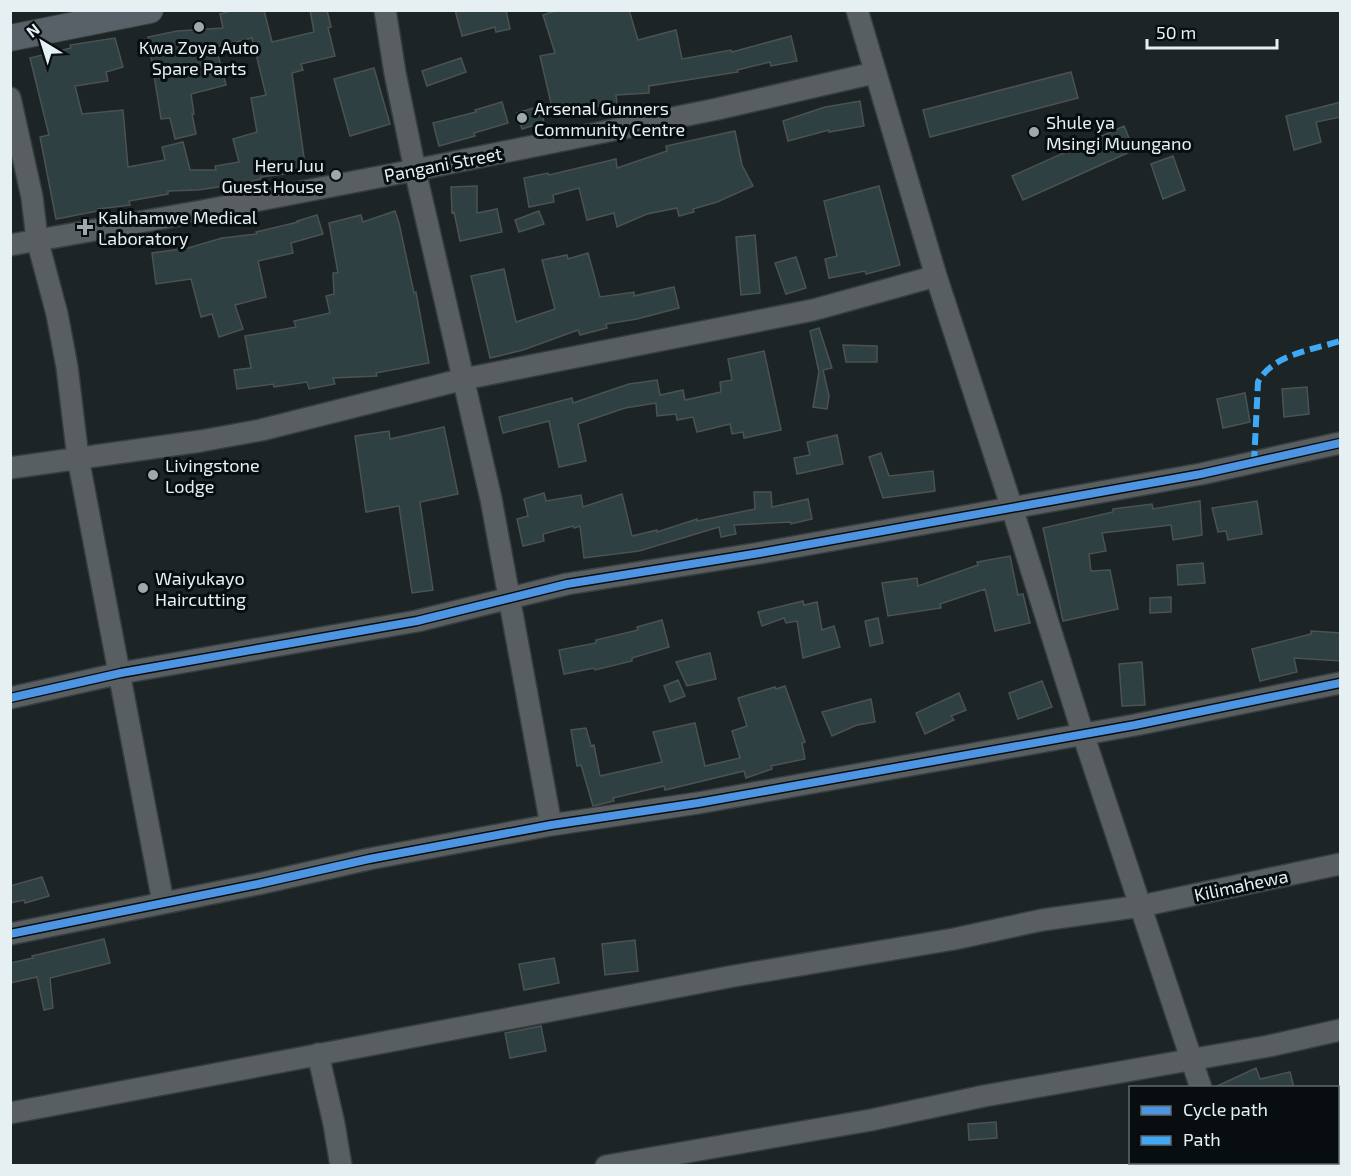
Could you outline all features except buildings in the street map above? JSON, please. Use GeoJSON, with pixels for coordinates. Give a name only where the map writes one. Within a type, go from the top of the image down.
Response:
{"type":"FeatureCollection","features":[{"type":"Feature","properties":{"kind":"main road"},"geometry":{"type":"LineString","coordinates":[[10,38],[150,10]]}},
{"type":"Feature","properties":{"kind":"street"},"geometry":{"type":"LineString","coordinates":[[385,10],[395,74],[415,170],[491,498],[551,825]]}},
{"type":"Feature","properties":{"kind":"street"},"geometry":{"type":"LineString","coordinates":[[857,10],[936,276],[1083,734],[1200,1086]]}},
{"type":"Feature","properties":{"kind":"street","name":"Pangani Street"},"geometry":{"type":"LineString","coordinates":[[10,245],[415,170],[717,109],[874,73]]}},
{"type":"Feature","properties":{"kind":"street"},"geometry":{"type":"LineString","coordinates":[[10,98],[32,196],[37,239],[57,314],[67,367],[78,458],[121,673],[163,902]]}},
{"type":"Feature","properties":{"kind":"street"},"geometry":{"type":"LineString","coordinates":[[10,468],[201,441],[261,430],[464,379],[813,310],[936,276]]}},
{"type":"Feature","properties":{"kind":"street"},"geometry":{"type":"LineString","coordinates":[[10,698],[121,673],[417,621],[567,584],[760,553],[1201,474],[1341,442]]}},
{"type":"Feature","properties":{"kind":"street"},"geometry":{"type":"LineString","coordinates":[[10,934],[369,859],[551,825],[698,803],[1083,734],[1341,683]]}},
{"type":"Feature","properties":{"kind":"street","name":"Kilimahewa"},"geometry":{"type":"LineString","coordinates":[[10,1113],[814,962],[954,939],[1042,920],[1141,906],[1341,864]]}},
{"type":"Feature","properties":{"kind":"street"},"geometry":{"type":"LineString","coordinates":[[606,1166],[871,1120],[984,1096],[1269,1046],[1341,1030]]}},
{"type":"Feature","properties":{"kind":"street"},"geometry":{"type":"LineString","coordinates":[[318,1054],[341,1166]]}},
{"type":"Feature","properties":{"kind":"marked path"},"geometry":{"type":"LineString","coordinates":[[1254,463],[1258,382],[1273,365],[1283,359],[1340,341]]}},
{"type":"Feature","properties":{"kind":"cycle path"},"geometry":{"type":"LineString","coordinates":[[10,698],[121,673],[417,621],[567,584],[760,553],[1201,474],[1340,443]]}},
{"type":"Feature","properties":{"kind":"cycle path"},"geometry":{"type":"LineString","coordinates":[[10,934],[369,859],[551,825],[698,803],[1135,725],[1340,683]]}},
{"type":"Feature","properties":{"kind":"place","name":"Kwa Zoya Auto Spare Parts"},"geometry":{"type":"Point","coordinates":[199,27]}},
{"type":"Feature","properties":{"kind":"place","name":"Arsenal Gunners Community Centre"},"geometry":{"type":"Point","coordinates":[522,118]}},
{"type":"Feature","properties":{"kind":"place","name":"Shule ya Msingi Muungano"},"geometry":{"type":"Point","coordinates":[1034,132]}},
{"type":"Feature","properties":{"kind":"place","name":"Heru Juu Guest House"},"geometry":{"type":"Point","coordinates":[336,175]}},
{"type":"Feature","properties":{"kind":"place","name":"Kalihamwe Medical Laboratory"},"geometry":{"type":"Point","coordinates":[85,227]}},
{"type":"Feature","properties":{"kind":"place","name":"Livingstone Lodge"},"geometry":{"type":"Point","coordinates":[153,475]}},
{"type":"Feature","properties":{"kind":"place","name":"Waiyukayo Haircutting"},"geometry":{"type":"Point","coordinates":[143,588]}}]}
